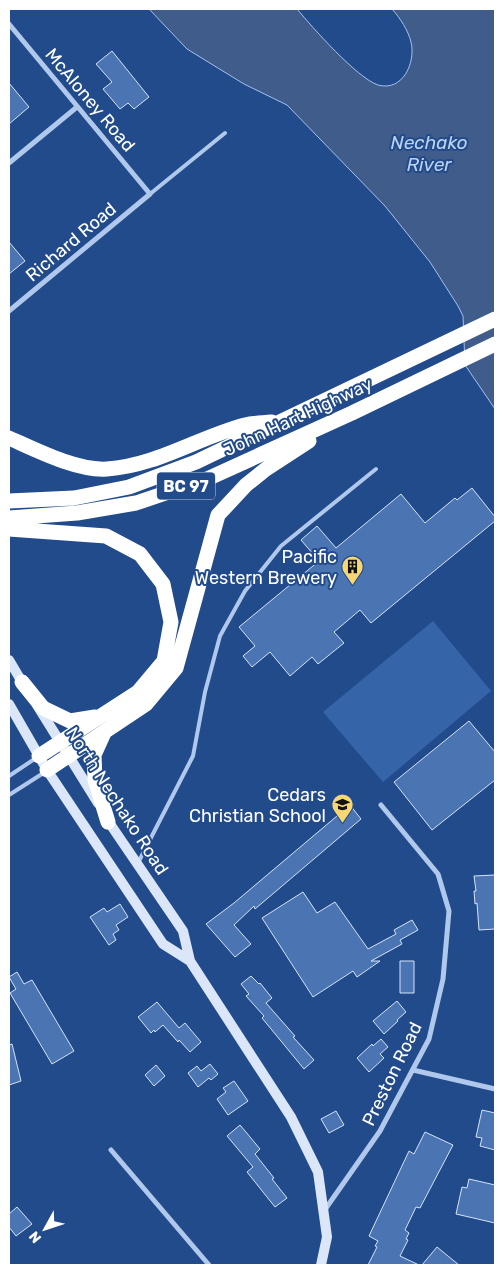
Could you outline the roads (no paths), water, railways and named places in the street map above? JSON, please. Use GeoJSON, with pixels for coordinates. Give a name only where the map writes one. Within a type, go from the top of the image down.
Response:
{"type":"FeatureCollection","features":[{"type":"Feature","properties":{"kind":"highway","name":"John Hart Highway"},"geometry":{"type":"LineString","coordinates":[[9,501],[74,498],[128,486],[196,462],[495,319]]}},
{"type":"Feature","properties":{"kind":"highway","name":"John Hart Highway"},"geometry":{"type":"LineString","coordinates":[[9,518],[77,512],[136,503],[207,479],[352,413],[495,344]]}},
{"type":"Feature","properties":{"kind":"highway"},"geometry":{"type":"LineString","coordinates":[[47,770],[146,704],[176,668],[218,515],[246,485],[266,469],[352,413]]}},
{"type":"Feature","properties":{"kind":"highway"},"geometry":{"type":"LineString","coordinates":[[9,438],[53,458],[79,466],[106,469],[146,462],[246,425],[286,420]]}},
{"type":"Feature","properties":{"kind":"highway"},"geometry":{"type":"LineString","coordinates":[[9,529],[106,536],[140,554],[163,584],[171,622],[164,660],[138,692],[40,756]]}},
{"type":"Feature","properties":{"kind":"highway"},"geometry":{"type":"LineString","coordinates":[[22,682],[43,708],[70,720],[99,716]]}},
{"type":"Feature","properties":{"kind":"highway"},"geometry":{"type":"LineString","coordinates":[[104,731],[94,755],[95,780],[108,822]]}},
{"type":"Feature","properties":{"kind":"main road","name":"North Nechako Road"},"geometry":{"type":"LineString","coordinates":[[9,660],[70,756],[108,822],[183,931],[190,961],[291,1117],[318,1172],[327,1237],[321,1265]]}},
{"type":"Feature","properties":{"kind":"main road","name":"North Nechako Road"},"geometry":{"type":"LineString","coordinates":[[9,704],[47,770],[163,944],[190,961]]}},
{"type":"Feature","properties":{"kind":"street","name":"McAloney Road"},"geometry":{"type":"LineString","coordinates":[[9,24],[150,194]]}},
{"type":"Feature","properties":{"kind":"street"},"geometry":{"type":"LineString","coordinates":[[9,163],[78,107]]}},
{"type":"Feature","properties":{"kind":"street","name":"Richard Road"},"geometry":{"type":"LineString","coordinates":[[9,311],[150,194]]}},
{"type":"Feature","properties":{"kind":"street","name":"Preston Road"},"geometry":{"type":"LineString","coordinates":[[323,1212],[380,1132],[429,1039],[443,979],[449,911],[438,874],[381,806]]}},
{"type":"Feature","properties":{"kind":"street"},"geometry":{"type":"LineString","coordinates":[[413,1070],[495,1088]]}},
{"type":"Feature","properties":{"kind":"street"},"geometry":{"type":"LineString","coordinates":[[111,1150],[209,1265]]}},
{"type":"Feature","properties":{"kind":"lane"},"geometry":{"type":"LineString","coordinates":[[150,194],[225,133]]}},
{"type":"Feature","properties":{"kind":"lane"},"geometry":{"type":"LineString","coordinates":[[138,864],[193,756],[205,692],[220,636],[245,591],[282,546],[376,469]]}},
{"type":"Feature","properties":{"kind":"lane"},"geometry":{"type":"LineString","coordinates":[[9,776],[40,756]]}},
{"type":"Feature","properties":{"kind":"lane"},"geometry":{"type":"LineString","coordinates":[[9,795],[47,770]]}},
{"type":"Feature","properties":{"kind":"water","name":"Nechako River"},"geometry":{"type":"Polygon","coordinates":[[[149,9],[297,9],[347,63],[369,80],[378,85],[387,86],[401,80],[406,74],[412,50],[406,29],[392,9],[495,9],[495,409],[465,365],[463,316],[458,306],[430,262],[385,206],[287,105],[244,84],[187,49],[149,9]]]}},
{"type":"Feature","properties":{"kind":"place","name":"Pacific Western Brewery"},"geometry":{"type":"Point","coordinates":[353,586]}},
{"type":"Feature","properties":{"kind":"place","name":"Cedars Christian School"},"geometry":{"type":"Point","coordinates":[342,824]}}]}
